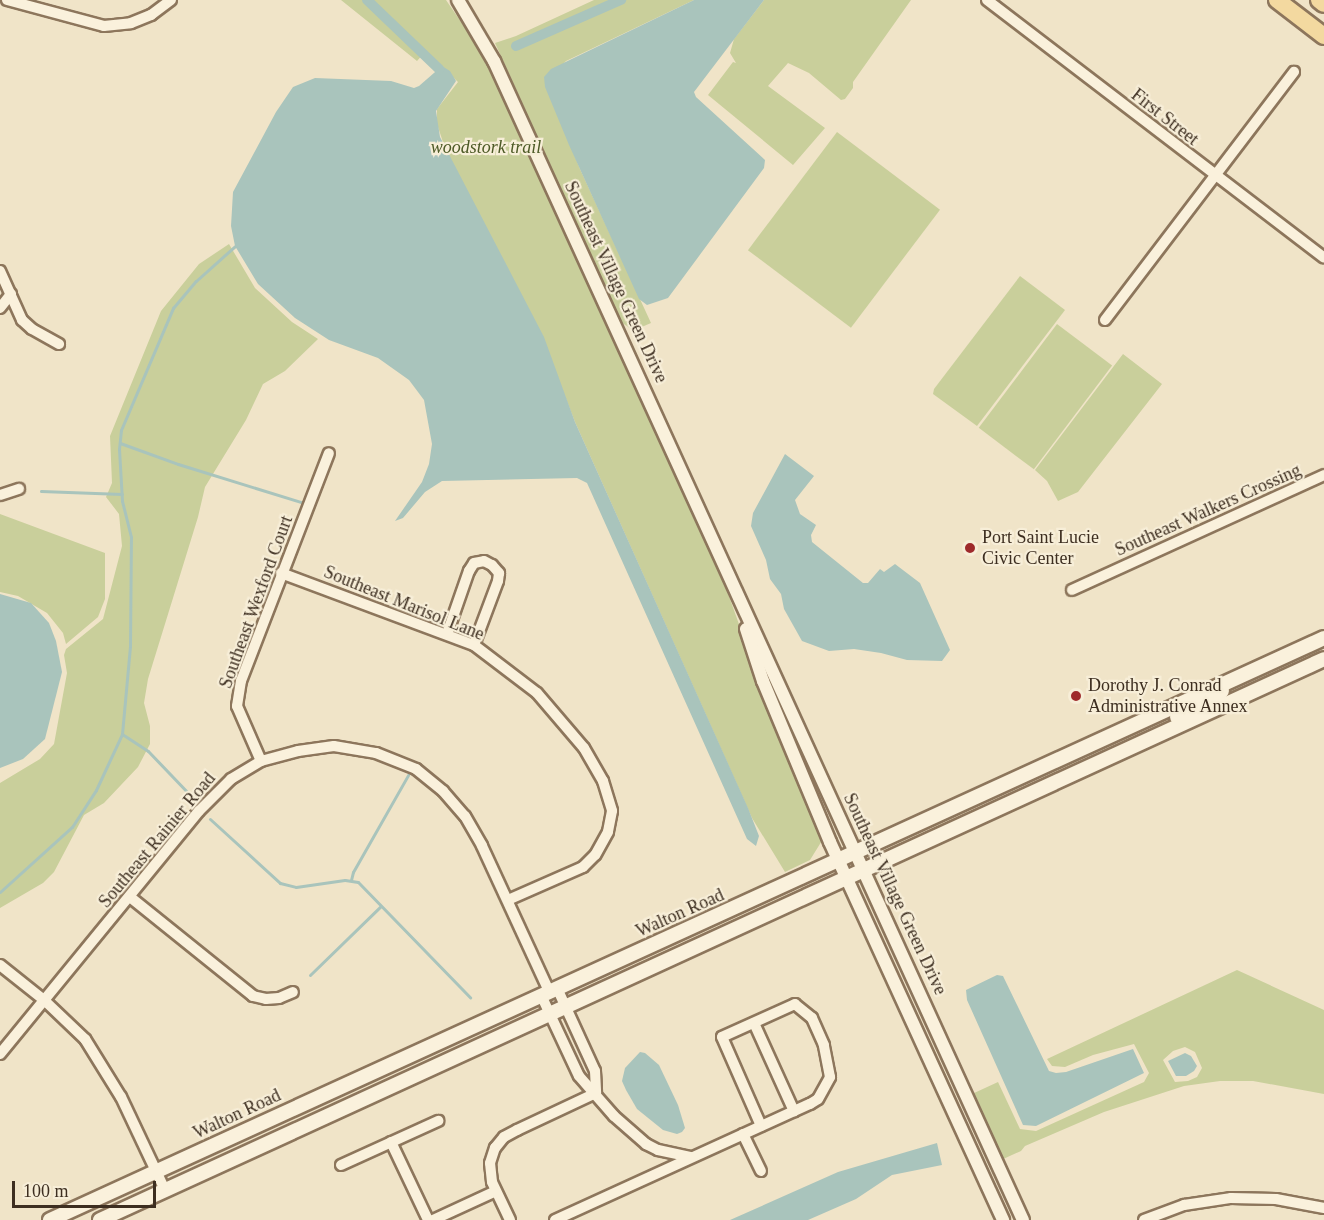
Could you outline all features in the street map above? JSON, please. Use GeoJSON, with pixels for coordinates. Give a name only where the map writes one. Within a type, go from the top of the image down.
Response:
{"type":"FeatureCollection","features":[{"type":"Feature","properties":{"kind":"main road"},"geometry":{"type":"LineString","coordinates":[[1277,0],[1322,32]]}},
{"type":"Feature","properties":{"kind":"main road"},"geometry":{"type":"LineString","coordinates":[[1318,0],[1324,4]]}},
{"type":"Feature","properties":{"kind":"main road","name":"Walton Road"},"geometry":{"type":"LineString","coordinates":[[50,1220],[1324,638]]}},
{"type":"Feature","properties":{"kind":"main road","name":"Walton Road"},"geometry":{"type":"LineString","coordinates":[[100,1220],[1324,659]]}},
{"type":"Feature","properties":{"kind":"main road"},"geometry":{"type":"LineString","coordinates":[[1146,742],[1158,727],[1213,699],[1229,682]]}},
{"type":"Feature","properties":{"kind":"main road"},"geometry":{"type":"LineString","coordinates":[[1056,782],[1072,769],[1129,738],[1142,722]]}},
{"type":"Feature","properties":{"kind":"street"},"geometry":{"type":"LineString","coordinates":[[7,0],[104,26],[141,19],[171,0]]}},
{"type":"Feature","properties":{"kind":"street","name":"Southeast Village Green Drive"},"geometry":{"type":"LineString","coordinates":[[458,0],[499,72],[627,347],[732,585],[1023,1220]]}},
{"type":"Feature","properties":{"kind":"street","name":"First Street"},"geometry":{"type":"LineString","coordinates":[[987,0],[1324,258]]}},
{"type":"Feature","properties":{"kind":"street"},"geometry":{"type":"LineString","coordinates":[[1105,320],[1294,72]]}},
{"type":"Feature","properties":{"kind":"street"},"geometry":{"type":"LineString","coordinates":[[0,271],[22,320],[32,329],[59,344]]}},
{"type":"Feature","properties":{"kind":"street"},"geometry":{"type":"LineString","coordinates":[[0,308],[11,294]]}},
{"type":"Feature","properties":{"kind":"street","name":"Southeast Wexford Court"},"geometry":{"type":"LineString","coordinates":[[261,761],[237,706],[238,695],[281,573],[328,453]]}},
{"type":"Feature","properties":{"kind":"street","name":"Southeast Walkers Crossing"},"geometry":{"type":"LineString","coordinates":[[1072,590],[1324,475]]}},
{"type":"Feature","properties":{"kind":"street"},"geometry":{"type":"LineString","coordinates":[[0,495],[19,489]]}},
{"type":"Feature","properties":{"kind":"street"},"geometry":{"type":"LineString","coordinates":[[447,634],[474,563],[484,561],[492,565],[499,573],[474,645]]}},
{"type":"Feature","properties":{"kind":"street","name":"Southeast Marisol Lane"},"geometry":{"type":"LineString","coordinates":[[281,573],[474,645],[537,693],[564,721],[584,748],[603,781],[612,811],[608,832],[595,855],[583,867],[508,900]]}},
{"type":"Feature","properties":{"kind":"street","name":"Southeast Village Green Drive"},"geometry":{"type":"LineString","coordinates":[[732,585],[763,681],[838,861],[1003,1220]]}},
{"type":"Feature","properties":{"kind":"street","name":"Southeast Rainier Road"},"geometry":{"type":"LineString","coordinates":[[0,1054],[199,811],[231,779],[261,761],[297,750],[334,746],[376,753],[416,770],[443,791],[465,816],[508,900],[549,991]]}},
{"type":"Feature","properties":{"kind":"street"},"geometry":{"type":"LineString","coordinates":[[130,897],[253,996],[266,999],[279,998],[293,992]]}},
{"type":"Feature","properties":{"kind":"street"},"geometry":{"type":"LineString","coordinates":[[0,965],[69,1022],[97,1058],[128,1110],[165,1190]]}},
{"type":"Feature","properties":{"kind":"street"},"geometry":{"type":"LineString","coordinates":[[549,991],[565,1006],[595,1071],[596,1093]]}},
{"type":"Feature","properties":{"kind":"street"},"geometry":{"type":"LineString","coordinates":[[549,991],[549,1014],[579,1076],[614,1116],[646,1144],[658,1150],[691,1158]]}},
{"type":"Feature","properties":{"kind":"street"},"geometry":{"type":"LineString","coordinates":[[555,1220],[794,1111],[818,1099],[830,1077],[825,1045],[812,1018],[795,1004],[722,1037],[761,1126]]}},
{"type":"Feature","properties":{"kind":"street"},"geometry":{"type":"LineString","coordinates":[[754,1023],[794,1111]]}},
{"type":"Feature","properties":{"kind":"street"},"geometry":{"type":"LineString","coordinates":[[510,1220],[492,1182],[490,1163],[495,1148],[504,1137],[596,1093]]}},
{"type":"Feature","properties":{"kind":"street"},"geometry":{"type":"LineString","coordinates":[[341,1165],[438,1121]]}},
{"type":"Feature","properties":{"kind":"street"},"geometry":{"type":"LineString","coordinates":[[743,1134],[761,1171]]}},
{"type":"Feature","properties":{"kind":"street"},"geometry":{"type":"LineString","coordinates":[[391,1142],[428,1220]]}},
{"type":"Feature","properties":{"kind":"street"},"geometry":{"type":"LineString","coordinates":[[433,1220],[496,1191]]}},
{"type":"Feature","properties":{"kind":"street"},"geometry":{"type":"LineString","coordinates":[[1144,1220],[1184,1205],[1230,1198],[1276,1199],[1324,1208]]}},
{"type":"Feature","properties":{"kind":"green space","name":"woodstork trail"},"geometry":{"type":"Polygon","coordinates":[[[341,0],[446,0],[481,51],[513,114],[717,563],[785,752],[823,839],[810,860],[785,872],[752,818],[575,422],[539,329],[448,157],[437,124],[437,109],[458,82],[426,51],[417,61],[341,0]]]}},
{"type":"Feature","properties":{"kind":"green space"},"geometry":{"type":"Polygon","coordinates":[[[594,0],[694,0],[566,61],[545,83],[580,169],[651,323],[637,329],[631,329],[621,322],[495,43],[516,36],[594,0]]]}},
{"type":"Feature","properties":{"kind":"green space"},"geometry":{"type":"Polygon","coordinates":[[[764,0],[911,0],[853,82],[853,88],[845,99],[841,100],[809,73],[788,63],[768,86],[825,128],[793,165],[708,95],[733,62],[736,63],[730,53],[734,39],[764,0]]]}},
{"type":"Feature","properties":{"kind":"green space"},"geometry":{"type":"Polygon","coordinates":[[[837,132],[940,210],[851,328],[748,250],[837,132]]]}},
{"type":"Feature","properties":{"kind":"green space"},"geometry":{"type":"Polygon","coordinates":[[[229,244],[255,288],[292,322],[318,339],[285,371],[263,384],[246,420],[205,487],[198,517],[148,679],[144,703],[150,726],[150,744],[138,767],[104,803],[84,815],[54,872],[43,883],[0,908],[0,783],[40,759],[54,744],[67,673],[64,655],[66,649],[103,619],[122,546],[119,514],[106,497],[112,483],[110,436],[161,311],[199,264],[229,244]]]}},
{"type":"Feature","properties":{"kind":"green space"},"geometry":{"type":"Polygon","coordinates":[[[1020,276],[1065,310],[977,426],[933,394],[934,389],[1020,276]]]}},
{"type":"Feature","properties":{"kind":"green space"},"geometry":{"type":"Polygon","coordinates":[[[1057,324],[1112,366],[1034,469],[979,428],[1057,324]]]}},
{"type":"Feature","properties":{"kind":"green space"},"geometry":{"type":"Polygon","coordinates":[[[1123,354],[1162,384],[1078,492],[1058,501],[1047,481],[1035,470],[1123,354]]]}},
{"type":"Feature","properties":{"kind":"green space"},"geometry":{"type":"Polygon","coordinates":[[[0,514],[105,553],[105,599],[98,617],[66,644],[63,633],[47,613],[18,596],[0,592],[0,514]]]}},
{"type":"Feature","properties":{"kind":"green space"},"geometry":{"type":"Polygon","coordinates":[[[1237,970],[1324,1010],[1324,1094],[1253,1081],[1220,1081],[1184,1086],[1104,1112],[1025,1146],[1021,1151],[1001,1160],[972,1094],[998,1082],[1020,1129],[1036,1131],[1144,1082],[1149,1073],[1134,1044],[1093,1055],[1065,1067],[1052,1066],[1047,1059],[1237,970]],[[1185,1047],[1173,1051],[1163,1060],[1175,1082],[1188,1081],[1197,1077],[1202,1068],[1195,1052],[1185,1047]]]}},
{"type":"Feature","properties":{"kind":"water"},"geometry":{"type":"Polygon","coordinates":[[[694,0],[764,0],[694,92],[696,97],[765,160],[764,168],[668,298],[647,305],[639,299],[569,145],[545,87],[544,77],[551,69],[694,0]]]}},
{"type":"Feature","properties":{"kind":"water"},"geometry":{"type":"Polygon","coordinates":[[[442,66],[450,71],[456,81],[436,111],[440,137],[544,337],[575,422],[748,808],[759,836],[756,846],[747,839],[587,483],[577,478],[442,481],[425,492],[403,518],[395,521],[422,482],[429,464],[432,444],[424,400],[409,380],[378,358],[329,340],[295,318],[258,284],[235,246],[231,226],[233,192],[276,112],[293,87],[315,78],[391,81],[414,88],[442,66]]]}},
{"type":"Feature","properties":{"kind":"water"},"geometry":{"type":"Polygon","coordinates":[[[785,454],[814,476],[795,500],[800,514],[816,525],[811,535],[812,542],[863,583],[868,583],[880,569],[884,572],[895,564],[920,583],[950,650],[942,661],[907,660],[854,649],[829,651],[802,641],[784,609],[781,594],[770,579],[766,560],[751,526],[753,513],[785,454]]]}},
{"type":"Feature","properties":{"kind":"water"},"geometry":{"type":"Polygon","coordinates":[[[0,594],[31,603],[49,623],[56,641],[62,672],[45,739],[23,759],[0,768],[0,594]]]}},
{"type":"Feature","properties":{"kind":"water"},"geometry":{"type":"Polygon","coordinates":[[[997,975],[1003,976],[1049,1071],[1066,1072],[1133,1049],[1144,1073],[1036,1126],[1023,1125],[967,1000],[966,990],[997,975]]]}},
{"type":"Feature","properties":{"kind":"water"},"geometry":{"type":"Polygon","coordinates":[[[640,1052],[645,1053],[659,1065],[678,1105],[685,1128],[682,1132],[677,1134],[663,1130],[637,1109],[626,1090],[622,1081],[625,1068],[640,1052]]]}},
{"type":"Feature","properties":{"kind":"water"},"geometry":{"type":"Polygon","coordinates":[[[1185,1053],[1191,1056],[1197,1066],[1186,1076],[1176,1076],[1168,1061],[1185,1053]]]}},
{"type":"Feature","properties":{"kind":"water"},"geometry":{"type":"Polygon","coordinates":[[[937,1143],[942,1165],[892,1175],[856,1199],[808,1220],[730,1220],[838,1172],[937,1143]]]}},
{"type":"Feature","properties":{"kind":"waterway"},"geometry":{"type":"LineString","coordinates":[[367,0],[439,69]]}},
{"type":"Feature","properties":{"kind":"waterway"},"geometry":{"type":"LineString","coordinates":[[516,46],[621,0]]}},
{"type":"Feature","properties":{"kind":"waterway"},"geometry":{"type":"LineString","coordinates":[[0,892],[72,827],[96,790],[122,734],[130,646],[131,537],[122,501],[119,449],[121,430],[173,308],[196,281],[235,246]]}},
{"type":"Feature","properties":{"kind":"waterway"},"geometry":{"type":"LineString","coordinates":[[120,443],[178,464],[301,502]]}},
{"type":"Feature","properties":{"kind":"waterway"},"geometry":{"type":"LineString","coordinates":[[41,491],[122,494]]}},
{"type":"Feature","properties":{"kind":"waterway"},"geometry":{"type":"LineString","coordinates":[[122,734],[148,751],[192,797]]}},
{"type":"Feature","properties":{"kind":"waterway"},"geometry":{"type":"LineString","coordinates":[[351,880],[353,872],[408,775]]}},
{"type":"Feature","properties":{"kind":"waterway"},"geometry":{"type":"LineString","coordinates":[[210,819],[280,883],[296,887],[345,880],[358,882],[470,997]]}},
{"type":"Feature","properties":{"kind":"waterway"},"geometry":{"type":"LineString","coordinates":[[310,975],[380,907]]}},
{"type":"Feature","properties":{"kind":"place","name":"Port Saint Lucie Civic Center"},"geometry":{"type":"Point","coordinates":[970,548]}},
{"type":"Feature","properties":{"kind":"place","name":"Dorothy J. Conrad Administrative Annex"},"geometry":{"type":"Point","coordinates":[1076,696]}}]}
